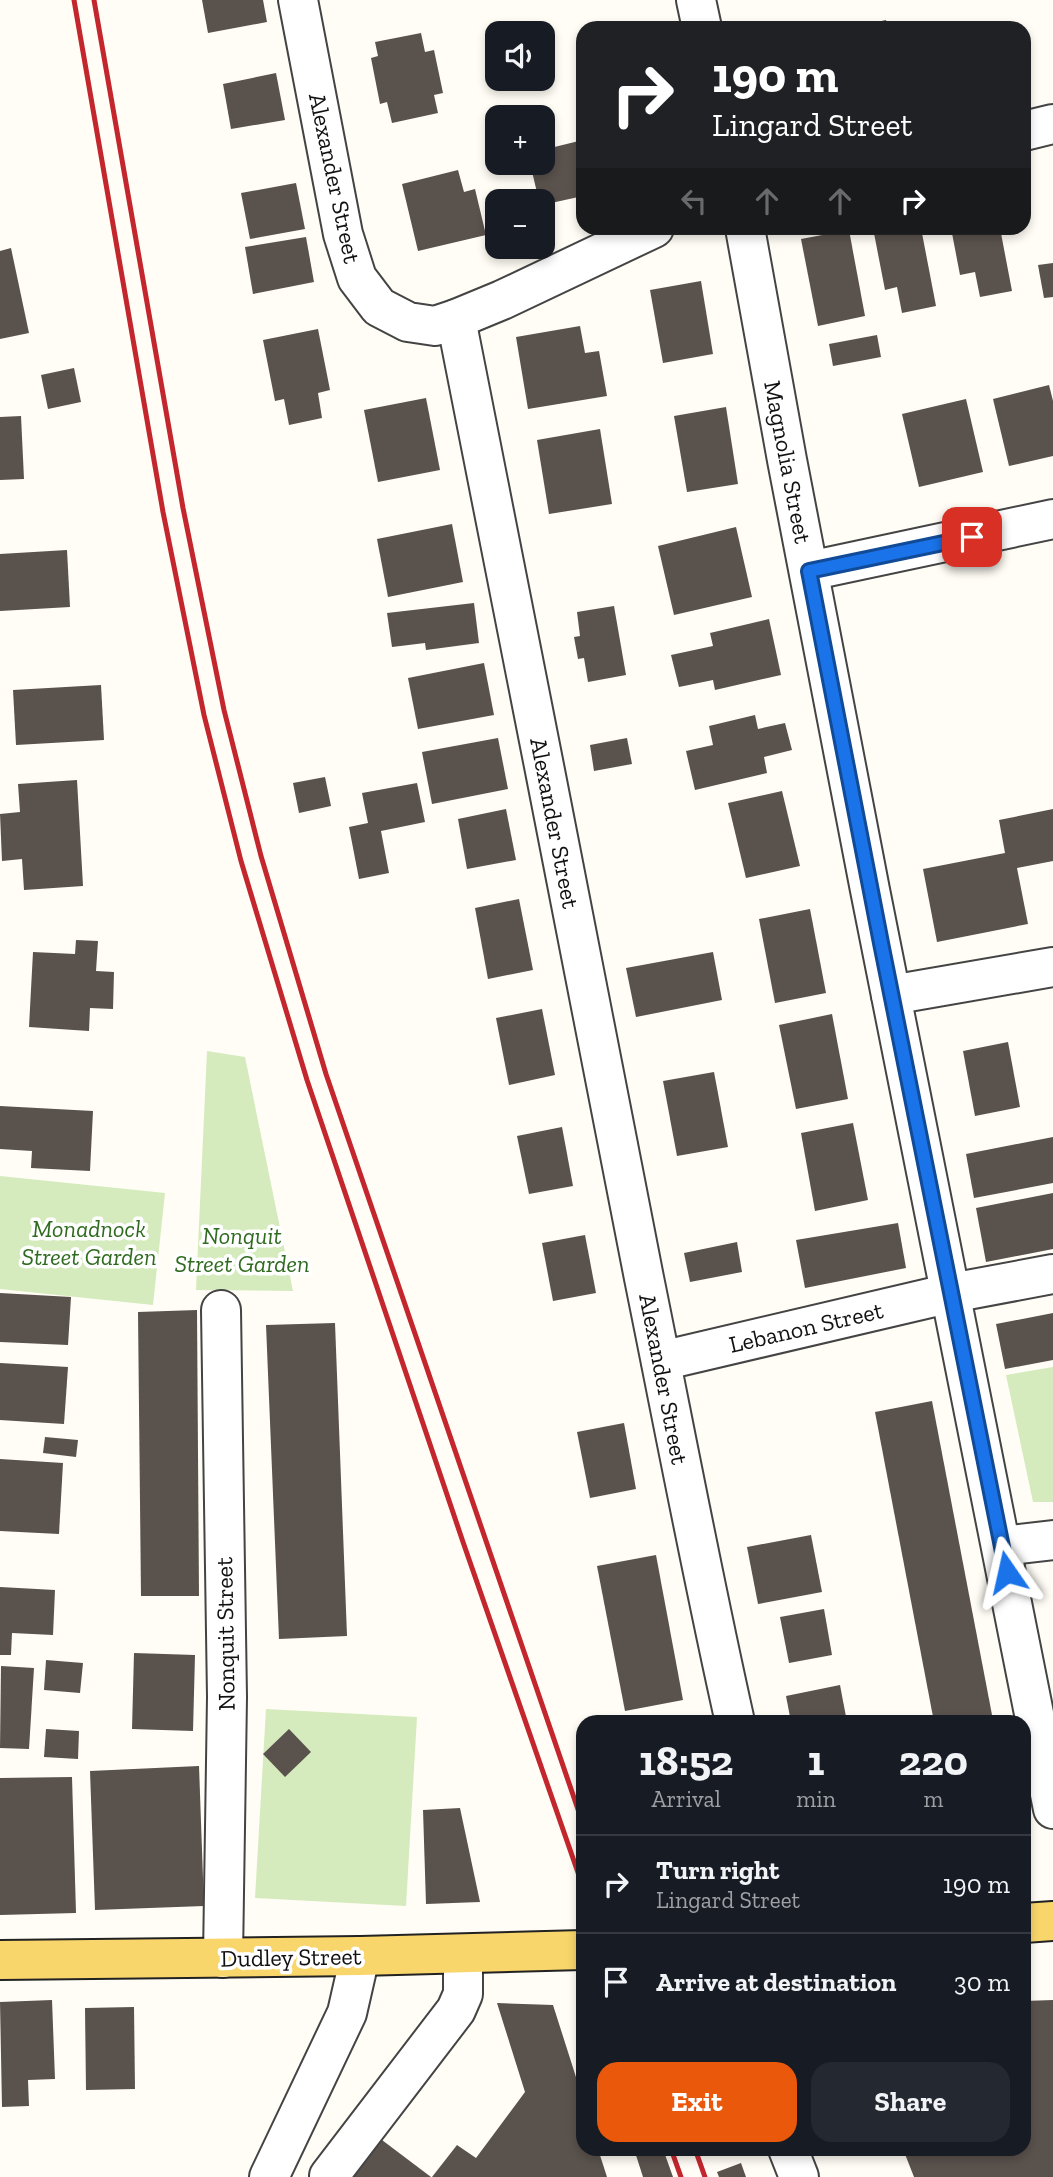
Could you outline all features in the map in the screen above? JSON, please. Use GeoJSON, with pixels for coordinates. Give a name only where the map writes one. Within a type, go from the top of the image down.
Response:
{"type":"FeatureCollection","features":[{"type":"Feature","properties":{"kind":"main road"},"geometry":{"type":"LineString","coordinates":[[1031,1923],[1053,1921]]}},
{"type":"Feature","properties":{"kind":"main road","name":"Dudley Street"},"geometry":{"type":"LineString","coordinates":[[0,1960],[360,1956],[576,1950]]}},
{"type":"Feature","properties":{"kind":"street","name":"Alexander Street"},"geometry":{"type":"LineString","coordinates":[[298,0],[343,234],[357,278],[379,307],[408,322],[435,326],[456,319],[711,1617],[733,1715]]}},
{"type":"Feature","properties":{"kind":"street"},"geometry":{"type":"LineString","coordinates":[[696,0],[700,21]]}},
{"type":"Feature","properties":{"kind":"street"},"geometry":{"type":"LineString","coordinates":[[1031,129],[1053,124]]}},
{"type":"Feature","properties":{"kind":"street"},"geometry":{"type":"LineString","coordinates":[[456,319],[639,235]]}},
{"type":"Feature","properties":{"kind":"street","name":"Magnolia Street"},"geometry":{"type":"LineString","coordinates":[[746,235],[891,995],[1053,1809]]}},
{"type":"Feature","properties":{"kind":"street"},"geometry":{"type":"LineString","coordinates":[[809,571],[1053,519]]}},
{"type":"Feature","properties":{"kind":"street"},"geometry":{"type":"LineString","coordinates":[[891,995],[1053,967]]}},
{"type":"Feature","properties":{"kind":"street","name":"Lebanon Street"},"geometry":{"type":"LineString","coordinates":[[661,1361],[951,1293],[1053,1274]]}},
{"type":"Feature","properties":{"kind":"street","name":"Nonquit Street"},"geometry":{"type":"LineString","coordinates":[[221,1310],[227,1687],[223,1958]]}},
{"type":"Feature","properties":{"kind":"street"},"geometry":{"type":"LineString","coordinates":[[1002,1546],[1053,1540]]}},
{"type":"Feature","properties":{"kind":"street"},"geometry":{"type":"LineString","coordinates":[[329,2176],[456,2010],[463,1994],[463,1954]]}},
{"type":"Feature","properties":{"kind":"street"},"geometry":{"type":"LineString","coordinates":[[269,2177],[347,2013],[360,1956]]}},
{"type":"Feature","properties":{"kind":"street"},"geometry":{"type":"LineString","coordinates":[[791,2156],[799,2177]]}},
{"type":"Feature","properties":{"kind":"green space","name":"Nonquit Street Garden"},"geometry":{"type":"Polygon","coordinates":[[[207,1051],[245,1057],[293,1291],[196,1290],[207,1051]]]}},
{"type":"Feature","properties":{"kind":"green space","name":"Monadnock Street Garden"},"geometry":{"type":"Polygon","coordinates":[[[0,1176],[165,1193],[153,1305],[0,1289],[0,1176]]]}},
{"type":"Feature","properties":{"kind":"green space"},"geometry":{"type":"Polygon","coordinates":[[[1053,1367],[1053,1502],[1033,1502],[1006,1375],[1053,1367]]]}},
{"type":"Feature","properties":{"kind":"green space"},"geometry":{"type":"Polygon","coordinates":[[[266,1709],[417,1717],[406,1906],[255,1898],[266,1709]]]}},
{"type":"Feature","properties":{"kind":"building"},"geometry":{"type":"Polygon","coordinates":[[[202,0],[263,0],[267,22],[208,33],[202,0]]]}},
{"type":"Feature","properties":{"kind":"building"},"geometry":{"type":"Polygon","coordinates":[[[421,33],[425,52],[434,50],[443,93],[434,95],[438,113],[392,123],[387,102],[380,104],[371,58],[378,56],[375,42],[421,33]]]}},
{"type":"Feature","properties":{"kind":"building"},"geometry":{"type":"Polygon","coordinates":[[[276,73],[285,120],[231,129],[223,84],[276,73]]]}},
{"type":"Feature","properties":{"kind":"building"},"geometry":{"type":"Polygon","coordinates":[[[576,142],[576,198],[555,202],[555,189],[536,189],[533,175],[555,175],[555,147],[576,142]]]}},
{"type":"Feature","properties":{"kind":"building"},"geometry":{"type":"Polygon","coordinates":[[[458,170],[464,192],[475,189],[485,235],[418,251],[402,184],[458,170]]]}},
{"type":"Feature","properties":{"kind":"building"},"geometry":{"type":"Polygon","coordinates":[[[296,183],[305,229],[250,239],[241,193],[296,183]]]}},
{"type":"Feature","properties":{"kind":"building"},"geometry":{"type":"Polygon","coordinates":[[[822,235],[850,235],[865,316],[818,326],[801,239],[822,235]]]}},
{"type":"Feature","properties":{"kind":"building"},"geometry":{"type":"Polygon","coordinates":[[[874,235],[922,235],[936,306],[902,313],[897,287],[885,290],[874,235]]]}},
{"type":"Feature","properties":{"kind":"building"},"geometry":{"type":"Polygon","coordinates":[[[952,235],[1001,235],[1012,291],[980,297],[975,272],[960,275],[952,235]]]}},
{"type":"Feature","properties":{"kind":"building"},"geometry":{"type":"Polygon","coordinates":[[[306,237],[314,282],[253,294],[245,247],[306,237]]]}},
{"type":"Feature","properties":{"kind":"building"},"geometry":{"type":"Polygon","coordinates":[[[11,248],[29,333],[0,339],[0,251],[11,248]]]}},
{"type":"Feature","properties":{"kind":"building"},"geometry":{"type":"Polygon","coordinates":[[[1053,263],[1053,297],[1044,298],[1038,265],[1053,263]]]}},
{"type":"Feature","properties":{"kind":"building"},"geometry":{"type":"Polygon","coordinates":[[[701,281],[713,354],[663,363],[650,290],[701,281]]]}},
{"type":"Feature","properties":{"kind":"building"},"geometry":{"type":"Polygon","coordinates":[[[580,326],[585,353],[599,351],[607,396],[528,409],[516,337],[580,326]]]}},
{"type":"Feature","properties":{"kind":"building"},"geometry":{"type":"Polygon","coordinates":[[[318,329],[330,390],[318,393],[322,418],[289,425],[284,399],[275,401],[263,340],[318,329]]]}},
{"type":"Feature","properties":{"kind":"building"},"geometry":{"type":"Polygon","coordinates":[[[877,335],[881,357],[833,366],[829,344],[877,335]]]}},
{"type":"Feature","properties":{"kind":"building"},"geometry":{"type":"Polygon","coordinates":[[[74,368],[81,402],[48,409],[41,375],[74,368]]]}},
{"type":"Feature","properties":{"kind":"building"},"geometry":{"type":"Polygon","coordinates":[[[1049,385],[1053,401],[1053,456],[1009,466],[993,399],[1049,385]]]}},
{"type":"Feature","properties":{"kind":"building"},"geometry":{"type":"Polygon","coordinates":[[[426,398],[440,470],[378,482],[364,410],[426,398]]]}},
{"type":"Feature","properties":{"kind":"building"},"geometry":{"type":"Polygon","coordinates":[[[966,399],[983,472],[919,487],[902,414],[966,399]]]}},
{"type":"Feature","properties":{"kind":"building"},"geometry":{"type":"Polygon","coordinates":[[[726,407],[738,484],[687,492],[674,416],[726,407]]]}},
{"type":"Feature","properties":{"kind":"building"},"geometry":{"type":"Polygon","coordinates":[[[21,416],[24,479],[0,480],[0,417],[21,416]]]}},
{"type":"Feature","properties":{"kind":"building"},"geometry":{"type":"Polygon","coordinates":[[[600,429],[612,504],[549,514],[537,440],[600,429]]]}},
{"type":"Feature","properties":{"kind":"building"},"geometry":{"type":"Polygon","coordinates":[[[452,524],[463,582],[388,597],[377,539],[452,524]]]}},
{"type":"Feature","properties":{"kind":"building"},"geometry":{"type":"Polygon","coordinates":[[[736,527],[752,597],[674,615],[658,546],[736,527]]]}},
{"type":"Feature","properties":{"kind":"building"},"geometry":{"type":"Polygon","coordinates":[[[67,550],[70,607],[0,611],[0,554],[67,550]]]}},
{"type":"Feature","properties":{"kind":"building"},"geometry":{"type":"Polygon","coordinates":[[[474,603],[479,643],[426,650],[425,643],[392,647],[387,613],[474,603]]]}},
{"type":"Feature","properties":{"kind":"building"},"geometry":{"type":"Polygon","coordinates":[[[614,606],[626,675],[588,682],[584,658],[578,659],[574,637],[580,636],[577,612],[614,606]]]}},
{"type":"Feature","properties":{"kind":"building"},"geometry":{"type":"Polygon","coordinates":[[[769,619],[781,675],[715,690],[713,680],[679,687],[671,655],[713,646],[710,633],[769,619]]]}},
{"type":"Feature","properties":{"kind":"building"},"geometry":{"type":"Polygon","coordinates":[[[484,663],[494,715],[418,729],[408,678],[484,663]]]}},
{"type":"Feature","properties":{"kind":"building"},"geometry":{"type":"Polygon","coordinates":[[[101,685],[104,740],[16,745],[13,690],[101,685]]]}},
{"type":"Feature","properties":{"kind":"building"},"geometry":{"type":"Polygon","coordinates":[[[755,715],[758,729],[785,723],[792,750],[764,757],[767,773],[695,790],[686,751],[713,745],[709,726],[755,715]]]}},
{"type":"Feature","properties":{"kind":"building"},"geometry":{"type":"Polygon","coordinates":[[[498,738],[508,789],[432,804],[422,752],[498,738]]]}},
{"type":"Feature","properties":{"kind":"building"},"geometry":{"type":"Polygon","coordinates":[[[627,738],[632,764],[594,771],[590,745],[627,738]]]}},
{"type":"Feature","properties":{"kind":"building"},"geometry":{"type":"Polygon","coordinates":[[[325,777],[331,806],[299,813],[293,783],[325,777]]]}},
{"type":"Feature","properties":{"kind":"building"},"geometry":{"type":"Polygon","coordinates":[[[77,780],[83,886],[24,890],[22,859],[2,861],[0,814],[20,812],[18,784],[77,780]]]}},
{"type":"Feature","properties":{"kind":"building"},"geometry":{"type":"Polygon","coordinates":[[[417,783],[425,822],[381,831],[389,873],[359,879],[349,827],[368,823],[362,793],[417,783]]]}},
{"type":"Feature","properties":{"kind":"building"},"geometry":{"type":"Polygon","coordinates":[[[782,791],[800,866],[746,878],[728,803],[782,791]]]}},
{"type":"Feature","properties":{"kind":"building"},"geometry":{"type":"Polygon","coordinates":[[[506,809],[516,860],[467,869],[458,819],[506,809]]]}},
{"type":"Feature","properties":{"kind":"building"},"geometry":{"type":"Polygon","coordinates":[[[1053,809],[1053,861],[1017,868],[1028,924],[937,942],[923,869],[1005,853],[999,820],[1053,809]]]}},
{"type":"Feature","properties":{"kind":"building"},"geometry":{"type":"Polygon","coordinates":[[[519,899],[533,970],[488,979],[475,908],[519,899]]]}},
{"type":"Feature","properties":{"kind":"building"},"geometry":{"type":"Polygon","coordinates":[[[810,909],[826,993],[775,1003],[759,919],[810,909]]]}},
{"type":"Feature","properties":{"kind":"building"},"geometry":{"type":"Polygon","coordinates":[[[76,940],[98,941],[96,971],[114,972],[113,1009],[90,1008],[89,1031],[29,1027],[33,952],[75,954],[76,940]]]}},
{"type":"Feature","properties":{"kind":"building"},"geometry":{"type":"Polygon","coordinates":[[[713,952],[722,1000],[636,1017],[626,968],[713,952]]]}},
{"type":"Feature","properties":{"kind":"building"},"geometry":{"type":"Polygon","coordinates":[[[542,1009],[555,1075],[509,1085],[496,1018],[542,1009]]]}},
{"type":"Feature","properties":{"kind":"building"},"geometry":{"type":"Polygon","coordinates":[[[832,1014],[848,1099],[796,1109],[779,1025],[832,1014]]]}},
{"type":"Feature","properties":{"kind":"building"},"geometry":{"type":"Polygon","coordinates":[[[1008,1042],[1020,1107],[975,1116],[963,1051],[1008,1042]]]}},
{"type":"Feature","properties":{"kind":"building"},"geometry":{"type":"Polygon","coordinates":[[[714,1072],[728,1147],[677,1156],[663,1081],[714,1072]]]}},
{"type":"Feature","properties":{"kind":"building"},"geometry":{"type":"Polygon","coordinates":[[[0,1106],[93,1111],[90,1171],[31,1168],[32,1151],[0,1149],[0,1106]]]}},
{"type":"Feature","properties":{"kind":"building"},"geometry":{"type":"Polygon","coordinates":[[[853,1123],[868,1200],[815,1211],[801,1133],[853,1123]]]}},
{"type":"Feature","properties":{"kind":"building"},"geometry":{"type":"Polygon","coordinates":[[[562,1127],[573,1186],[529,1194],[517,1136],[562,1127]]]}},
{"type":"Feature","properties":{"kind":"building"},"geometry":{"type":"Polygon","coordinates":[[[1053,1137],[1053,1183],[974,1198],[966,1154],[1053,1137]]]}},
{"type":"Feature","properties":{"kind":"building"},"geometry":{"type":"Polygon","coordinates":[[[1053,1193],[1053,1249],[986,1262],[976,1208],[1053,1193]]]}},
{"type":"Feature","properties":{"kind":"building"},"geometry":{"type":"Polygon","coordinates":[[[898,1223],[906,1268],[805,1288],[796,1240],[898,1223]]]}},
{"type":"Feature","properties":{"kind":"building"},"geometry":{"type":"Polygon","coordinates":[[[585,1235],[596,1293],[553,1301],[542,1243],[585,1235]]]}},
{"type":"Feature","properties":{"kind":"building"},"geometry":{"type":"Polygon","coordinates":[[[737,1242],[742,1272],[690,1282],[684,1253],[737,1242]]]}},
{"type":"Feature","properties":{"kind":"building"},"geometry":{"type":"Polygon","coordinates":[[[0,1293],[71,1297],[68,1345],[0,1342],[0,1293]]]}},
{"type":"Feature","properties":{"kind":"building"},"geometry":{"type":"Polygon","coordinates":[[[197,1310],[199,1596],[141,1596],[138,1312],[197,1310]]]}},
{"type":"Feature","properties":{"kind":"building"},"geometry":{"type":"Polygon","coordinates":[[[1053,1313],[1053,1360],[1005,1369],[996,1324],[1053,1313]]]}},
{"type":"Feature","properties":{"kind":"building"},"geometry":{"type":"Polygon","coordinates":[[[335,1323],[347,1636],[279,1639],[266,1325],[335,1323]]]}},
{"type":"Feature","properties":{"kind":"building"},"geometry":{"type":"Polygon","coordinates":[[[0,1363],[68,1367],[64,1424],[0,1420],[0,1363]]]}},
{"type":"Feature","properties":{"kind":"building"},"geometry":{"type":"Polygon","coordinates":[[[932,1401],[992,1715],[933,1715],[875,1412],[932,1401]]]}},
{"type":"Feature","properties":{"kind":"building"},"geometry":{"type":"Polygon","coordinates":[[[624,1423],[636,1489],[590,1498],[577,1432],[624,1423]]]}},
{"type":"Feature","properties":{"kind":"building"},"geometry":{"type":"Polygon","coordinates":[[[45,1437],[78,1440],[76,1457],[43,1453],[45,1437]]]}},
{"type":"Feature","properties":{"kind":"building"},"geometry":{"type":"Polygon","coordinates":[[[0,1459],[63,1463],[59,1534],[0,1531],[0,1459]]]}},
{"type":"Feature","properties":{"kind":"building"},"geometry":{"type":"Polygon","coordinates":[[[811,1535],[822,1592],[758,1604],[747,1547],[811,1535]]]}},
{"type":"Feature","properties":{"kind":"building"},"geometry":{"type":"Polygon","coordinates":[[[656,1555],[683,1700],[625,1711],[597,1566],[656,1555]]]}},
{"type":"Feature","properties":{"kind":"building"},"geometry":{"type":"Polygon","coordinates":[[[0,1587],[55,1590],[53,1635],[12,1633],[11,1655],[0,1655],[0,1587]]]}},
{"type":"Feature","properties":{"kind":"building"},"geometry":{"type":"Polygon","coordinates":[[[824,1609],[832,1655],[789,1663],[780,1617],[824,1609]]]}},
{"type":"Feature","properties":{"kind":"building"},"geometry":{"type":"Polygon","coordinates":[[[134,1653],[195,1655],[193,1731],[132,1729],[134,1653]]]}},
{"type":"Feature","properties":{"kind":"building"},"geometry":{"type":"Polygon","coordinates":[[[46,1660],[83,1663],[80,1693],[44,1690],[46,1660]]]}},
{"type":"Feature","properties":{"kind":"building"},"geometry":{"type":"Polygon","coordinates":[[[1,1666],[34,1668],[29,1749],[0,1748],[1,1666]]]}},
{"type":"Feature","properties":{"kind":"building"},"geometry":{"type":"Polygon","coordinates":[[[840,1685],[846,1715],[790,1715],[786,1696],[840,1685]]]}},
{"type":"Feature","properties":{"kind":"building"},"geometry":{"type":"Polygon","coordinates":[[[46,1729],[79,1731],[78,1759],[44,1757],[46,1729]]]}},
{"type":"Feature","properties":{"kind":"building"},"geometry":{"type":"Polygon","coordinates":[[[289,1729],[311,1752],[285,1777],[263,1754],[289,1729]]]}},
{"type":"Feature","properties":{"kind":"building"},"geometry":{"type":"Polygon","coordinates":[[[199,1766],[204,1906],[95,1910],[90,1771],[199,1766]]]}},
{"type":"Feature","properties":{"kind":"building"},"geometry":{"type":"Polygon","coordinates":[[[72,1777],[76,1913],[0,1915],[0,1778],[72,1777]]]}},
{"type":"Feature","properties":{"kind":"building"},"geometry":{"type":"Polygon","coordinates":[[[460,1808],[480,1902],[426,1904],[423,1810],[460,1808]]]}},
{"type":"Feature","properties":{"kind":"building"},"geometry":{"type":"Polygon","coordinates":[[[52,2000],[55,2079],[28,2080],[29,2106],[2,2107],[0,2002],[52,2000]]]}},
{"type":"Feature","properties":{"kind":"building"},"geometry":{"type":"Polygon","coordinates":[[[1053,2000],[1053,2177],[914,2177],[906,2156],[1031,2156],[1031,2001],[1053,2000]]]}},
{"type":"Feature","properties":{"kind":"building"},"geometry":{"type":"Polygon","coordinates":[[[497,2003],[553,2005],[576,2077],[576,2156],[600,2156],[607,2177],[432,2177],[457,2145],[476,2158],[525,2092],[497,2003]]]}},
{"type":"Feature","properties":{"kind":"building"},"geometry":{"type":"Polygon","coordinates":[[[134,2007],[135,2089],[86,2090],[85,2008],[134,2007]]]}},
{"type":"Feature","properties":{"kind":"building"},"geometry":{"type":"Polygon","coordinates":[[[378,2137],[431,2177],[348,2177],[378,2137]]]}},
{"type":"Feature","properties":{"kind":"building"},"geometry":{"type":"Polygon","coordinates":[[[636,2156],[666,2156],[673,2177],[643,2177],[636,2156]]]}},
{"type":"Feature","properties":{"kind":"building"},"geometry":{"type":"Polygon","coordinates":[[[741,2163],[746,2177],[719,2177],[717,2172],[741,2163]]]}},
{"type":"Feature","properties":{"kind":"railway"},"geometry":{"type":"LineString","coordinates":[[74,0],[163,512],[204,715],[241,861],[307,1080],[576,1867]]}},
{"type":"Feature","properties":{"kind":"railway"},"geometry":{"type":"LineString","coordinates":[[94,0],[183,508],[224,710],[261,856],[326,1074],[576,1804]]}},
{"type":"Feature","properties":{"kind":"railway"},"geometry":{"type":"LineString","coordinates":[[674,2156],[681,2177]]}},
{"type":"Feature","properties":{"kind":"railway"},"geometry":{"type":"LineString","coordinates":[[698,2156],[705,2177]]}},
{"type":"Feature","properties":{"kind":"route"},"geometry":{"type":"LineString","coordinates":[[972,537],[809,571],[1007,1572]]}}]}
